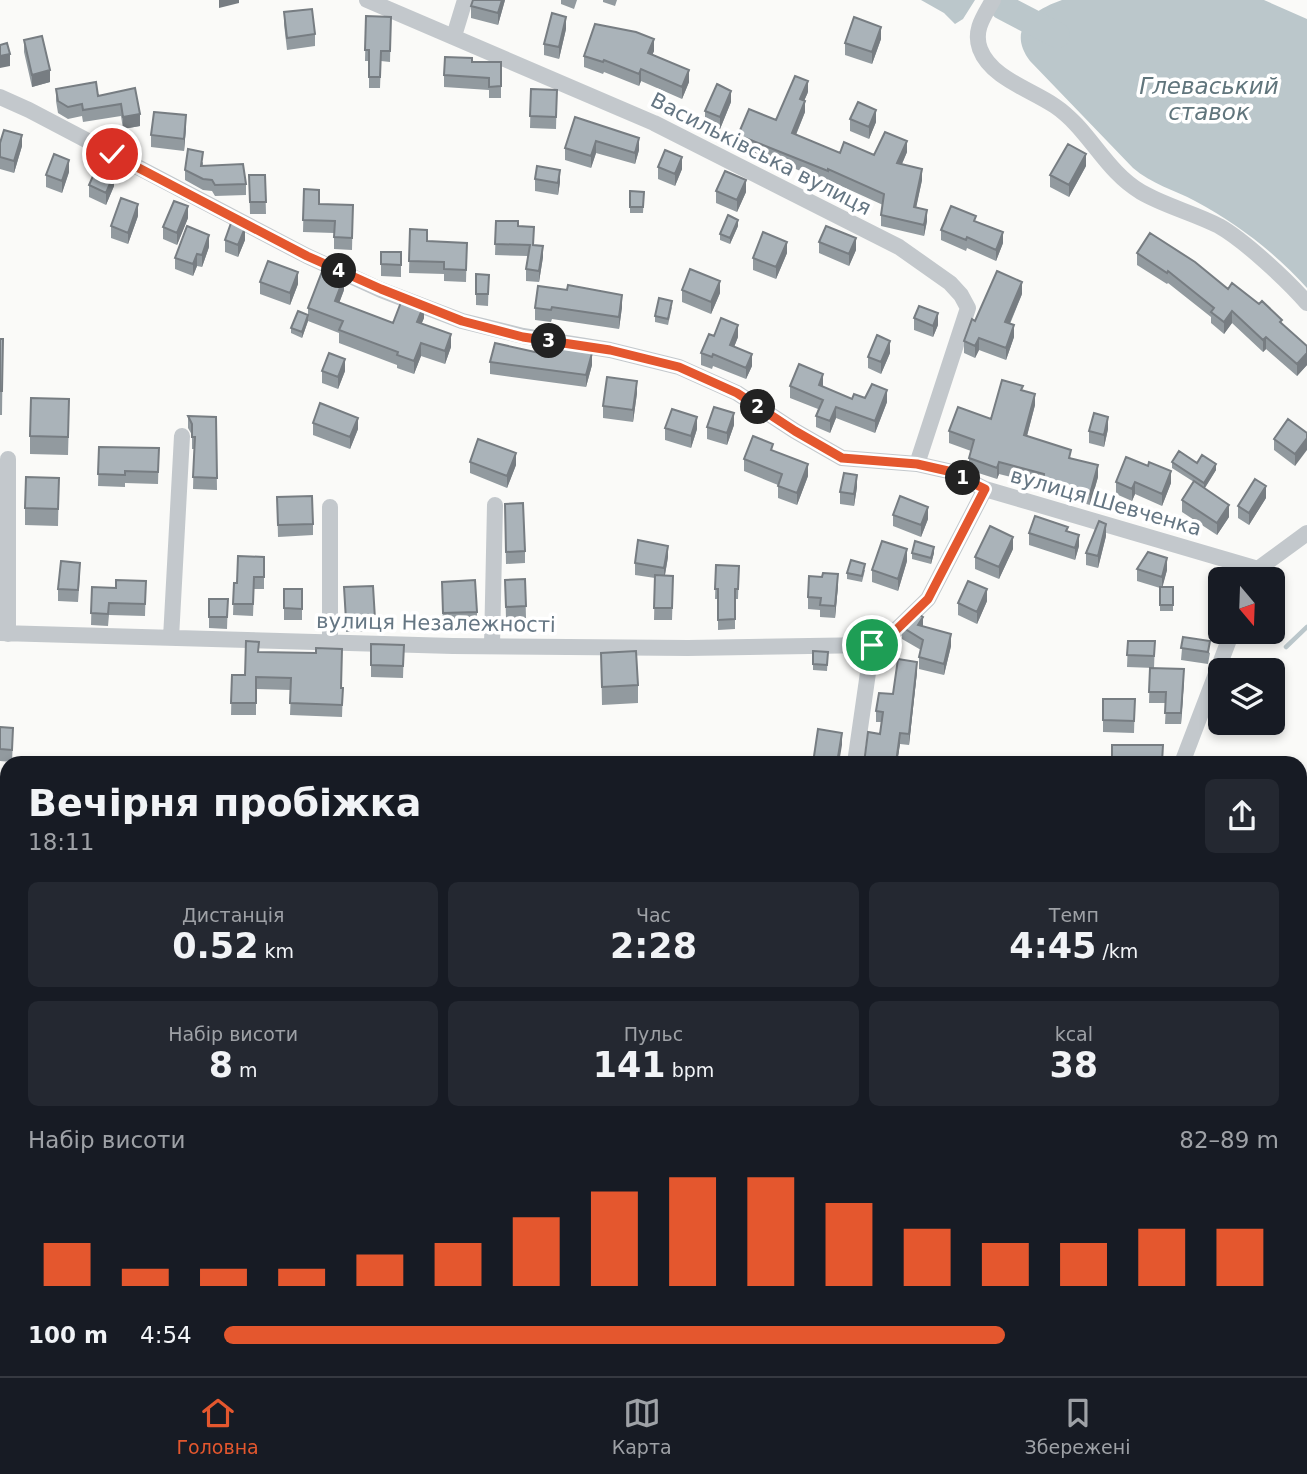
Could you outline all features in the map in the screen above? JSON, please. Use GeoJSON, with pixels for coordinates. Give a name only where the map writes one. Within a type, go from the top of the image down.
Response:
{"type":"FeatureCollection","features":[{"type":"Feature","properties":{"kind":"street","name":"Васильківська вулиця"},"geometry":{"type":"LineString","coordinates":[[367,0],[654,123],[899,247],[950,283],[968,308],[917,464]]}},
{"type":"Feature","properties":{"kind":"street"},"geometry":{"type":"LineString","coordinates":[[454,36],[465,0]]}},
{"type":"Feature","properties":{"kind":"street"},"geometry":{"type":"LineString","coordinates":[[993,0],[980,23],[977,39],[981,52],[993,69],[1057,107],[1077,125],[1116,173],[1141,192],[1221,227],[1307,303]]}},
{"type":"Feature","properties":{"kind":"street","name":"вулиця Шевченка"},"geometry":{"type":"LineString","coordinates":[[0,97],[307,256],[462,321],[523,337],[610,350],[679,367],[737,393],[842,458],[917,464],[948,471],[985,489],[1234,567]]}},
{"type":"Feature","properties":{"kind":"street"},"geometry":{"type":"LineString","coordinates":[[171,638],[182,436]]}},
{"type":"Feature","properties":{"kind":"street"},"geometry":{"type":"LineString","coordinates":[[4,634],[8,459]]}},
{"type":"Feature","properties":{"kind":"street"},"geometry":{"type":"LineString","coordinates":[[856,756],[872,645],[893,633],[928,599],[985,489]]}},
{"type":"Feature","properties":{"kind":"street"},"geometry":{"type":"LineString","coordinates":[[492,646],[495,505]]}},
{"type":"Feature","properties":{"kind":"street"},"geometry":{"type":"LineString","coordinates":[[330,507],[330,642]]}},
{"type":"Feature","properties":{"kind":"street","name":"вулиця Шевченка"},"geometry":{"type":"LineString","coordinates":[[1265,567],[1307,533]]}},
{"type":"Feature","properties":{"kind":"street","name":"вулиця Незалежності"},"geometry":{"type":"LineString","coordinates":[[4,634],[492,646],[688,648],[872,645]]}},
{"type":"Feature","properties":{"kind":"street"},"geometry":{"type":"LineString","coordinates":[[1185,756],[1228,644]]}},
{"type":"Feature","properties":{"kind":"water"},"geometry":{"type":"Polygon","coordinates":[[[921,0],[975,0],[963,19],[955,24],[944,13],[921,0]]]}},
{"type":"Feature","properties":{"kind":"water","name":"Глеваський ставок"},"geometry":{"type":"Polygon","coordinates":[[[1062,0],[1264,0],[1307,19],[1307,288],[1282,262],[1241,229],[1211,210],[1140,174],[1030,61],[1023,50],[1021,39],[1026,22],[1041,9],[1062,0]]]}},
{"type":"Feature","properties":{"kind":"building"},"geometry":{"type":"Polygon","coordinates":[[[473,0],[502,0],[498,13],[471,6],[473,0]]]}},
{"type":"Feature","properties":{"kind":"building"},"geometry":{"type":"Polygon","coordinates":[[[312,9],[315,34],[287,38],[284,12],[312,9]]]}},
{"type":"Feature","properties":{"kind":"building"},"geometry":{"type":"Polygon","coordinates":[[[552,13],[566,17],[559,47],[544,44],[552,13]]]}},
{"type":"Feature","properties":{"kind":"building"},"geometry":{"type":"Polygon","coordinates":[[[366,16],[391,17],[390,51],[381,51],[380,77],[369,77],[369,50],[365,50],[366,16]]]}},
{"type":"Feature","properties":{"kind":"building"},"geometry":{"type":"Polygon","coordinates":[[[854,17],[881,27],[872,52],[845,43],[854,17]]]}},
{"type":"Feature","properties":{"kind":"building"},"geometry":{"type":"Polygon","coordinates":[[[595,24],[636,32],[654,39],[648,53],[689,70],[682,87],[641,69],[639,74],[604,60],[603,62],[584,56],[595,24]]]}},
{"type":"Feature","properties":{"kind":"building"},"geometry":{"type":"Polygon","coordinates":[[[42,36],[50,70],[32,75],[24,40],[42,36]]]}},
{"type":"Feature","properties":{"kind":"building"},"geometry":{"type":"Polygon","coordinates":[[[7,43],[10,54],[0,56],[0,45],[7,43]]]}},
{"type":"Feature","properties":{"kind":"building"},"geometry":{"type":"Polygon","coordinates":[[[445,57],[472,58],[472,62],[501,62],[501,86],[489,87],[489,78],[444,75],[445,57]]]}},
{"type":"Feature","properties":{"kind":"building"},"geometry":{"type":"Polygon","coordinates":[[[795,76],[808,81],[800,99],[805,101],[792,133],[840,153],[844,142],[874,155],[885,132],[907,141],[897,163],[922,169],[914,207],[927,210],[924,225],[881,215],[884,194],[828,169],[738,135],[749,109],[776,120],[795,76]]]}},
{"type":"Feature","properties":{"kind":"building"},"geometry":{"type":"Polygon","coordinates":[[[96,82],[98,96],[135,88],[140,114],[123,117],[121,104],[83,110],[82,104],[68,107],[58,101],[56,89],[96,82]]]}},
{"type":"Feature","properties":{"kind":"building"},"geometry":{"type":"Polygon","coordinates":[[[717,84],[731,91],[720,117],[705,111],[717,84]]]}},
{"type":"Feature","properties":{"kind":"building"},"geometry":{"type":"Polygon","coordinates":[[[531,89],[557,90],[556,117],[530,116],[531,89]]]}},
{"type":"Feature","properties":{"kind":"building"},"geometry":{"type":"Polygon","coordinates":[[[858,102],[876,110],[869,127],[850,119],[858,102]]]}},
{"type":"Feature","properties":{"kind":"building"},"geometry":{"type":"Polygon","coordinates":[[[154,112],[186,115],[184,139],[151,135],[154,112]]]}},
{"type":"Feature","properties":{"kind":"building"},"geometry":{"type":"Polygon","coordinates":[[[575,117],[639,138],[635,153],[596,141],[591,156],[565,148],[575,117]]]}},
{"type":"Feature","properties":{"kind":"building"},"geometry":{"type":"Polygon","coordinates":[[[4,130],[22,135],[14,161],[0,157],[4,130]]]}},
{"type":"Feature","properties":{"kind":"building"},"geometry":{"type":"Polygon","coordinates":[[[1068,144],[1086,154],[1069,185],[1050,175],[1068,144]]]}},
{"type":"Feature","properties":{"kind":"building"},"geometry":{"type":"Polygon","coordinates":[[[188,149],[203,152],[201,166],[243,164],[246,184],[215,185],[212,180],[203,179],[185,170],[188,149]]]}},
{"type":"Feature","properties":{"kind":"building"},"geometry":{"type":"Polygon","coordinates":[[[665,150],[682,157],[675,174],[658,167],[665,150]]]}},
{"type":"Feature","properties":{"kind":"building"},"geometry":{"type":"Polygon","coordinates":[[[54,154],[69,160],[62,181],[46,175],[54,154]]]}},
{"type":"Feature","properties":{"kind":"building"},"geometry":{"type":"Polygon","coordinates":[[[537,166],[560,170],[558,183],[535,179],[537,166]]]}},
{"type":"Feature","properties":{"kind":"building"},"geometry":{"type":"Polygon","coordinates":[[[97,167],[114,174],[106,193],[89,185],[97,167]]]}},
{"type":"Feature","properties":{"kind":"building"},"geometry":{"type":"Polygon","coordinates":[[[725,171],[746,180],[737,200],[716,191],[725,171]]]}},
{"type":"Feature","properties":{"kind":"building"},"geometry":{"type":"Polygon","coordinates":[[[249,175],[265,175],[266,202],[250,202],[249,175]]]}},
{"type":"Feature","properties":{"kind":"building"},"geometry":{"type":"Polygon","coordinates":[[[304,189],[319,190],[319,204],[353,205],[352,238],[334,237],[335,221],[303,220],[304,189]]]}},
{"type":"Feature","properties":{"kind":"building"},"geometry":{"type":"Polygon","coordinates":[[[630,191],[644,192],[643,207],[630,207],[630,191]]]}},
{"type":"Feature","properties":{"kind":"building"},"geometry":{"type":"Polygon","coordinates":[[[121,198],[138,204],[128,233],[111,226],[121,198]]]}},
{"type":"Feature","properties":{"kind":"building"},"geometry":{"type":"Polygon","coordinates":[[[174,201],[188,206],[177,233],[163,227],[174,201]]]}},
{"type":"Feature","properties":{"kind":"building"},"geometry":{"type":"Polygon","coordinates":[[[951,206],[976,216],[974,221],[1003,232],[996,250],[967,237],[966,240],[941,230],[951,206]]]}},
{"type":"Feature","properties":{"kind":"building"},"geometry":{"type":"Polygon","coordinates":[[[728,215],[738,220],[730,238],[720,234],[728,215]]]}},
{"type":"Feature","properties":{"kind":"building"},"geometry":{"type":"Polygon","coordinates":[[[496,221],[518,221],[518,226],[534,227],[533,245],[543,246],[539,271],[526,269],[530,245],[495,244],[496,221]]]}},
{"type":"Feature","properties":{"kind":"building"},"geometry":{"type":"Polygon","coordinates":[[[231,223],[245,228],[238,245],[225,240],[231,223]]]}},
{"type":"Feature","properties":{"kind":"building"},"geometry":{"type":"Polygon","coordinates":[[[187,226],[209,235],[202,255],[197,254],[193,264],[175,258],[187,226]]]}},
{"type":"Feature","properties":{"kind":"building"},"geometry":{"type":"Polygon","coordinates":[[[826,226],[856,238],[849,254],[819,242],[826,226]]]}},
{"type":"Feature","properties":{"kind":"building"},"geometry":{"type":"Polygon","coordinates":[[[410,229],[427,230],[427,241],[467,243],[466,270],[444,269],[444,262],[409,261],[410,229]]]}},
{"type":"Feature","properties":{"kind":"building"},"geometry":{"type":"Polygon","coordinates":[[[763,232],[787,242],[776,267],[753,258],[763,232]]]}},
{"type":"Feature","properties":{"kind":"building"},"geometry":{"type":"Polygon","coordinates":[[[1150,233],[1195,262],[1228,289],[1232,283],[1259,304],[1262,301],[1282,320],[1280,322],[1307,346],[1307,353],[1297,364],[1266,337],[1263,340],[1232,311],[1224,322],[1211,312],[1214,308],[1168,271],[1167,273],[1137,253],[1150,233]]]}},
{"type":"Feature","properties":{"kind":"building"},"geometry":{"type":"Polygon","coordinates":[[[381,252],[401,252],[401,265],[381,264],[381,252]]]}},
{"type":"Feature","properties":{"kind":"building"},"geometry":{"type":"Polygon","coordinates":[[[268,261],[298,272],[290,293],[260,282],[268,261]]]}},
{"type":"Feature","properties":{"kind":"building"},"geometry":{"type":"Polygon","coordinates":[[[323,269],[344,277],[335,301],[393,323],[403,297],[424,305],[417,322],[451,334],[445,351],[421,343],[414,361],[397,355],[398,352],[339,330],[343,321],[308,308],[323,269]]]}},
{"type":"Feature","properties":{"kind":"building"},"geometry":{"type":"Polygon","coordinates":[[[690,269],[720,281],[711,302],[682,290],[690,269]]]}},
{"type":"Feature","properties":{"kind":"building"},"geometry":{"type":"Polygon","coordinates":[[[997,271],[1022,282],[1005,322],[1014,325],[1006,348],[979,338],[975,346],[964,341],[972,319],[975,321],[997,271]]]}},
{"type":"Feature","properties":{"kind":"building"},"geometry":{"type":"Polygon","coordinates":[[[476,274],[489,275],[488,294],[476,294],[476,274]]]}},
{"type":"Feature","properties":{"kind":"building"},"geometry":{"type":"Polygon","coordinates":[[[568,285],[622,295],[619,317],[552,307],[551,310],[535,308],[538,286],[567,290],[568,285]]]}},
{"type":"Feature","properties":{"kind":"building"},"geometry":{"type":"Polygon","coordinates":[[[659,298],[672,301],[668,319],[655,316],[659,298]]]}},
{"type":"Feature","properties":{"kind":"building"},"geometry":{"type":"Polygon","coordinates":[[[919,306],[938,313],[933,326],[914,318],[919,306]]]}},
{"type":"Feature","properties":{"kind":"building"},"geometry":{"type":"Polygon","coordinates":[[[298,311],[308,315],[302,332],[291,328],[298,311]]]}},
{"type":"Feature","properties":{"kind":"building"},"geometry":{"type":"Polygon","coordinates":[[[721,318],[738,325],[730,345],[752,354],[746,368],[713,354],[712,357],[701,353],[709,334],[714,336],[721,318]]]}},
{"type":"Feature","properties":{"kind":"building"},"geometry":{"type":"Polygon","coordinates":[[[877,335],[890,341],[881,362],[868,357],[877,335]]]}},
{"type":"Feature","properties":{"kind":"building"},"geometry":{"type":"Polygon","coordinates":[[[0,339],[3,339],[2,391],[0,391],[0,339]]]}},
{"type":"Feature","properties":{"kind":"building"},"geometry":{"type":"Polygon","coordinates":[[[495,343],[553,356],[555,346],[592,353],[586,375],[490,362],[495,343]]]}},
{"type":"Feature","properties":{"kind":"building"},"geometry":{"type":"Polygon","coordinates":[[[329,353],[345,359],[338,377],[322,371],[329,353]]]}},
{"type":"Feature","properties":{"kind":"building"},"geometry":{"type":"Polygon","coordinates":[[[799,364],[823,374],[819,385],[852,399],[854,394],[865,398],[872,384],[887,390],[875,421],[836,407],[830,421],[816,416],[823,400],[790,386],[799,364]]]}},
{"type":"Feature","properties":{"kind":"building"},"geometry":{"type":"Polygon","coordinates":[[[607,377],[637,381],[633,410],[603,406],[607,377]]]}},
{"type":"Feature","properties":{"kind":"building"},"geometry":{"type":"Polygon","coordinates":[[[1002,380],[1023,386],[1021,390],[1035,394],[1024,435],[1071,450],[1069,458],[1098,465],[1090,494],[1043,481],[1044,474],[999,462],[997,468],[969,458],[974,440],[949,431],[958,407],[991,419],[1002,380]]]}},
{"type":"Feature","properties":{"kind":"building"},"geometry":{"type":"Polygon","coordinates":[[[31,398],[69,399],[68,437],[30,436],[31,398]]]}},
{"type":"Feature","properties":{"kind":"building"},"geometry":{"type":"Polygon","coordinates":[[[320,403],[358,418],[350,437],[313,423],[320,403]]]}},
{"type":"Feature","properties":{"kind":"building"},"geometry":{"type":"Polygon","coordinates":[[[714,407],[734,413],[727,433],[707,427],[714,407]]]}},
{"type":"Feature","properties":{"kind":"building"},"geometry":{"type":"Polygon","coordinates":[[[672,409],[697,417],[691,436],[665,428],[672,409]]]}},
{"type":"Feature","properties":{"kind":"building"},"geometry":{"type":"Polygon","coordinates":[[[1094,413],[1108,417],[1104,435],[1089,431],[1094,413]]]}},
{"type":"Feature","properties":{"kind":"building"},"geometry":{"type":"Polygon","coordinates":[[[188,416],[216,417],[217,478],[193,477],[195,437],[192,437],[192,424],[188,416]]]}},
{"type":"Feature","properties":{"kind":"building"},"geometry":{"type":"Polygon","coordinates":[[[1288,419],[1307,433],[1307,438],[1295,454],[1274,439],[1288,419]]]}},
{"type":"Feature","properties":{"kind":"building"},"geometry":{"type":"Polygon","coordinates":[[[753,436],[773,444],[771,450],[808,464],[797,493],[778,486],[782,474],[744,459],[753,436]]]}},
{"type":"Feature","properties":{"kind":"building"},"geometry":{"type":"Polygon","coordinates":[[[478,439],[516,453],[507,476],[470,462],[478,439]]]}},
{"type":"Feature","properties":{"kind":"building"},"geometry":{"type":"Polygon","coordinates":[[[99,447],[159,448],[158,472],[98,474],[99,447]]]}},
{"type":"Feature","properties":{"kind":"building"},"geometry":{"type":"Polygon","coordinates":[[[1179,451],[1197,463],[1202,455],[1216,464],[1204,483],[1172,462],[1179,451]]]}},
{"type":"Feature","properties":{"kind":"building"},"geometry":{"type":"Polygon","coordinates":[[[1126,457],[1171,471],[1162,494],[1135,482],[1132,489],[1116,482],[1126,457]]]}},
{"type":"Feature","properties":{"kind":"building"},"geometry":{"type":"Polygon","coordinates":[[[844,473],[857,475],[854,494],[840,492],[844,473]]]}},
{"type":"Feature","properties":{"kind":"building"},"geometry":{"type":"Polygon","coordinates":[[[26,477],[59,478],[58,509],[25,508],[26,477]]]}},
{"type":"Feature","properties":{"kind":"building"},"geometry":{"type":"Polygon","coordinates":[[[1255,479],[1266,486],[1249,513],[1238,506],[1255,479]]]}},
{"type":"Feature","properties":{"kind":"building"},"geometry":{"type":"Polygon","coordinates":[[[1194,481],[1229,505],[1217,523],[1182,500],[1194,481]]]}},
{"type":"Feature","properties":{"kind":"building"},"geometry":{"type":"Polygon","coordinates":[[[312,496],[313,524],[278,525],[277,497],[312,496]]]}},
{"type":"Feature","properties":{"kind":"building"},"geometry":{"type":"Polygon","coordinates":[[[900,496],[928,507],[921,525],[893,515],[900,496]]]}},
{"type":"Feature","properties":{"kind":"building"},"geometry":{"type":"Polygon","coordinates":[[[523,503],[525,551],[506,552],[505,504],[523,503]]]}},
{"type":"Feature","properties":{"kind":"building"},"geometry":{"type":"Polygon","coordinates":[[[1035,516],[1068,527],[1066,531],[1079,535],[1075,548],[1029,533],[1035,516]]]}},
{"type":"Feature","properties":{"kind":"building"},"geometry":{"type":"Polygon","coordinates":[[[1099,521],[1106,524],[1098,556],[1086,553],[1099,521]]]}},
{"type":"Feature","properties":{"kind":"building"},"geometry":{"type":"Polygon","coordinates":[[[990,526],[1013,537],[999,567],[975,557],[990,526]]]}},
{"type":"Feature","properties":{"kind":"building"},"geometry":{"type":"Polygon","coordinates":[[[638,540],[668,546],[664,568],[635,563],[638,540]]]}},
{"type":"Feature","properties":{"kind":"building"},"geometry":{"type":"Polygon","coordinates":[[[882,541],[907,549],[898,579],[872,570],[882,541]]]}},
{"type":"Feature","properties":{"kind":"building"},"geometry":{"type":"Polygon","coordinates":[[[915,541],[934,547],[931,558],[912,553],[915,541]]]}},
{"type":"Feature","properties":{"kind":"building"},"geometry":{"type":"Polygon","coordinates":[[[1148,552],[1167,558],[1162,577],[1137,569],[1148,552]]]}},
{"type":"Feature","properties":{"kind":"building"},"geometry":{"type":"Polygon","coordinates":[[[238,556],[264,557],[264,577],[254,577],[253,604],[233,604],[238,556]]]}},
{"type":"Feature","properties":{"kind":"building"},"geometry":{"type":"Polygon","coordinates":[[[851,560],[865,564],[862,576],[847,573],[851,560]]]}},
{"type":"Feature","properties":{"kind":"building"},"geometry":{"type":"Polygon","coordinates":[[[61,561],[80,563],[78,590],[58,589],[61,561]]]}},
{"type":"Feature","properties":{"kind":"building"},"geometry":{"type":"Polygon","coordinates":[[[716,565],[739,566],[738,589],[735,589],[735,619],[718,620],[716,565]]]}},
{"type":"Feature","properties":{"kind":"building"},"geometry":{"type":"Polygon","coordinates":[[[823,573],[838,574],[835,606],[820,605],[821,598],[808,597],[809,576],[822,577],[823,573]]]}},
{"type":"Feature","properties":{"kind":"building"},"geometry":{"type":"Polygon","coordinates":[[[655,575],[673,576],[672,608],[654,608],[655,575]]]}},
{"type":"Feature","properties":{"kind":"building"},"geometry":{"type":"Polygon","coordinates":[[[525,579],[526,606],[506,607],[505,580],[525,579]]]}},
{"type":"Feature","properties":{"kind":"building"},"geometry":{"type":"Polygon","coordinates":[[[116,580],[146,581],[145,604],[109,603],[108,614],[91,613],[92,587],[116,588],[116,580]]]}},
{"type":"Feature","properties":{"kind":"building"},"geometry":{"type":"Polygon","coordinates":[[[475,580],[477,612],[443,613],[442,582],[475,580]]]}},
{"type":"Feature","properties":{"kind":"building"},"geometry":{"type":"Polygon","coordinates":[[[968,581],[987,589],[977,612],[958,603],[968,581]]]}},
{"type":"Feature","properties":{"kind":"building"},"geometry":{"type":"Polygon","coordinates":[[[373,586],[375,619],[346,620],[344,587],[373,586]]]}},
{"type":"Feature","properties":{"kind":"building"},"geometry":{"type":"Polygon","coordinates":[[[1160,587],[1173,587],[1173,605],[1160,605],[1160,587]]]}},
{"type":"Feature","properties":{"kind":"building"},"geometry":{"type":"Polygon","coordinates":[[[284,589],[302,589],[302,609],[284,608],[284,589]]]}},
{"type":"Feature","properties":{"kind":"building"},"geometry":{"type":"Polygon","coordinates":[[[209,599],[228,599],[227,617],[209,617],[209,599]]]}},
{"type":"Feature","properties":{"kind":"building"},"geometry":{"type":"Polygon","coordinates":[[[917,613],[923,617],[918,625],[951,634],[944,664],[919,657],[923,640],[902,627],[917,613]]]}},
{"type":"Feature","properties":{"kind":"building"},"geometry":{"type":"Polygon","coordinates":[[[1183,637],[1208,641],[1209,644],[1208,652],[1181,648],[1183,637]]]}},
{"type":"Feature","properties":{"kind":"building"},"geometry":{"type":"Polygon","coordinates":[[[246,641],[259,642],[258,652],[316,653],[316,648],[342,649],[342,705],[290,703],[291,678],[256,677],[256,703],[231,703],[232,675],[245,675],[246,641]]]}},
{"type":"Feature","properties":{"kind":"building"},"geometry":{"type":"Polygon","coordinates":[[[1128,641],[1155,641],[1154,656],[1127,655],[1128,641]]]}},
{"type":"Feature","properties":{"kind":"building"},"geometry":{"type":"Polygon","coordinates":[[[371,644],[404,645],[403,666],[371,665],[371,644]]]}},
{"type":"Feature","properties":{"kind":"building"},"geometry":{"type":"Polygon","coordinates":[[[636,651],[638,685],[602,687],[601,653],[636,651]]]}},
{"type":"Feature","properties":{"kind":"building"},"geometry":{"type":"Polygon","coordinates":[[[813,651],[828,652],[827,665],[813,664],[813,651]]]}},
{"type":"Feature","properties":{"kind":"building"},"geometry":{"type":"Polygon","coordinates":[[[898,659],[917,662],[909,734],[900,733],[897,756],[865,756],[868,732],[880,734],[883,712],[876,711],[879,693],[893,694],[898,659]]]}},
{"type":"Feature","properties":{"kind":"building"},"geometry":{"type":"Polygon","coordinates":[[[1150,668],[1184,669],[1181,713],[1165,713],[1166,692],[1149,692],[1150,668]]]}},
{"type":"Feature","properties":{"kind":"building"},"geometry":{"type":"Polygon","coordinates":[[[1103,699],[1135,699],[1134,721],[1103,720],[1103,699]]]}},
{"type":"Feature","properties":{"kind":"building"},"geometry":{"type":"Polygon","coordinates":[[[0,727],[13,728],[12,750],[0,749],[0,727]]]}},
{"type":"Feature","properties":{"kind":"building"},"geometry":{"type":"Polygon","coordinates":[[[818,729],[842,733],[838,756],[814,756],[818,729]]]}},
{"type":"Feature","properties":{"kind":"building"},"geometry":{"type":"Polygon","coordinates":[[[1112,745],[1163,745],[1162,756],[1112,756],[1112,745]]]}},
{"type":"Feature","properties":{"kind":"waterway"},"geometry":{"type":"LineString","coordinates":[[1003,7],[1057,35]]}},
{"type":"Feature","properties":{"kind":"waterway"},"geometry":{"type":"LineString","coordinates":[[1286,647],[1307,627]]}},
{"type":"Feature","properties":{"kind":"route"},"geometry":{"type":"LineString","coordinates":[[112,154],[307,256],[462,321],[523,337],[610,350],[679,367],[737,393],[842,458],[917,464],[948,471],[985,489],[928,599],[893,633],[872,645]]}}]}
